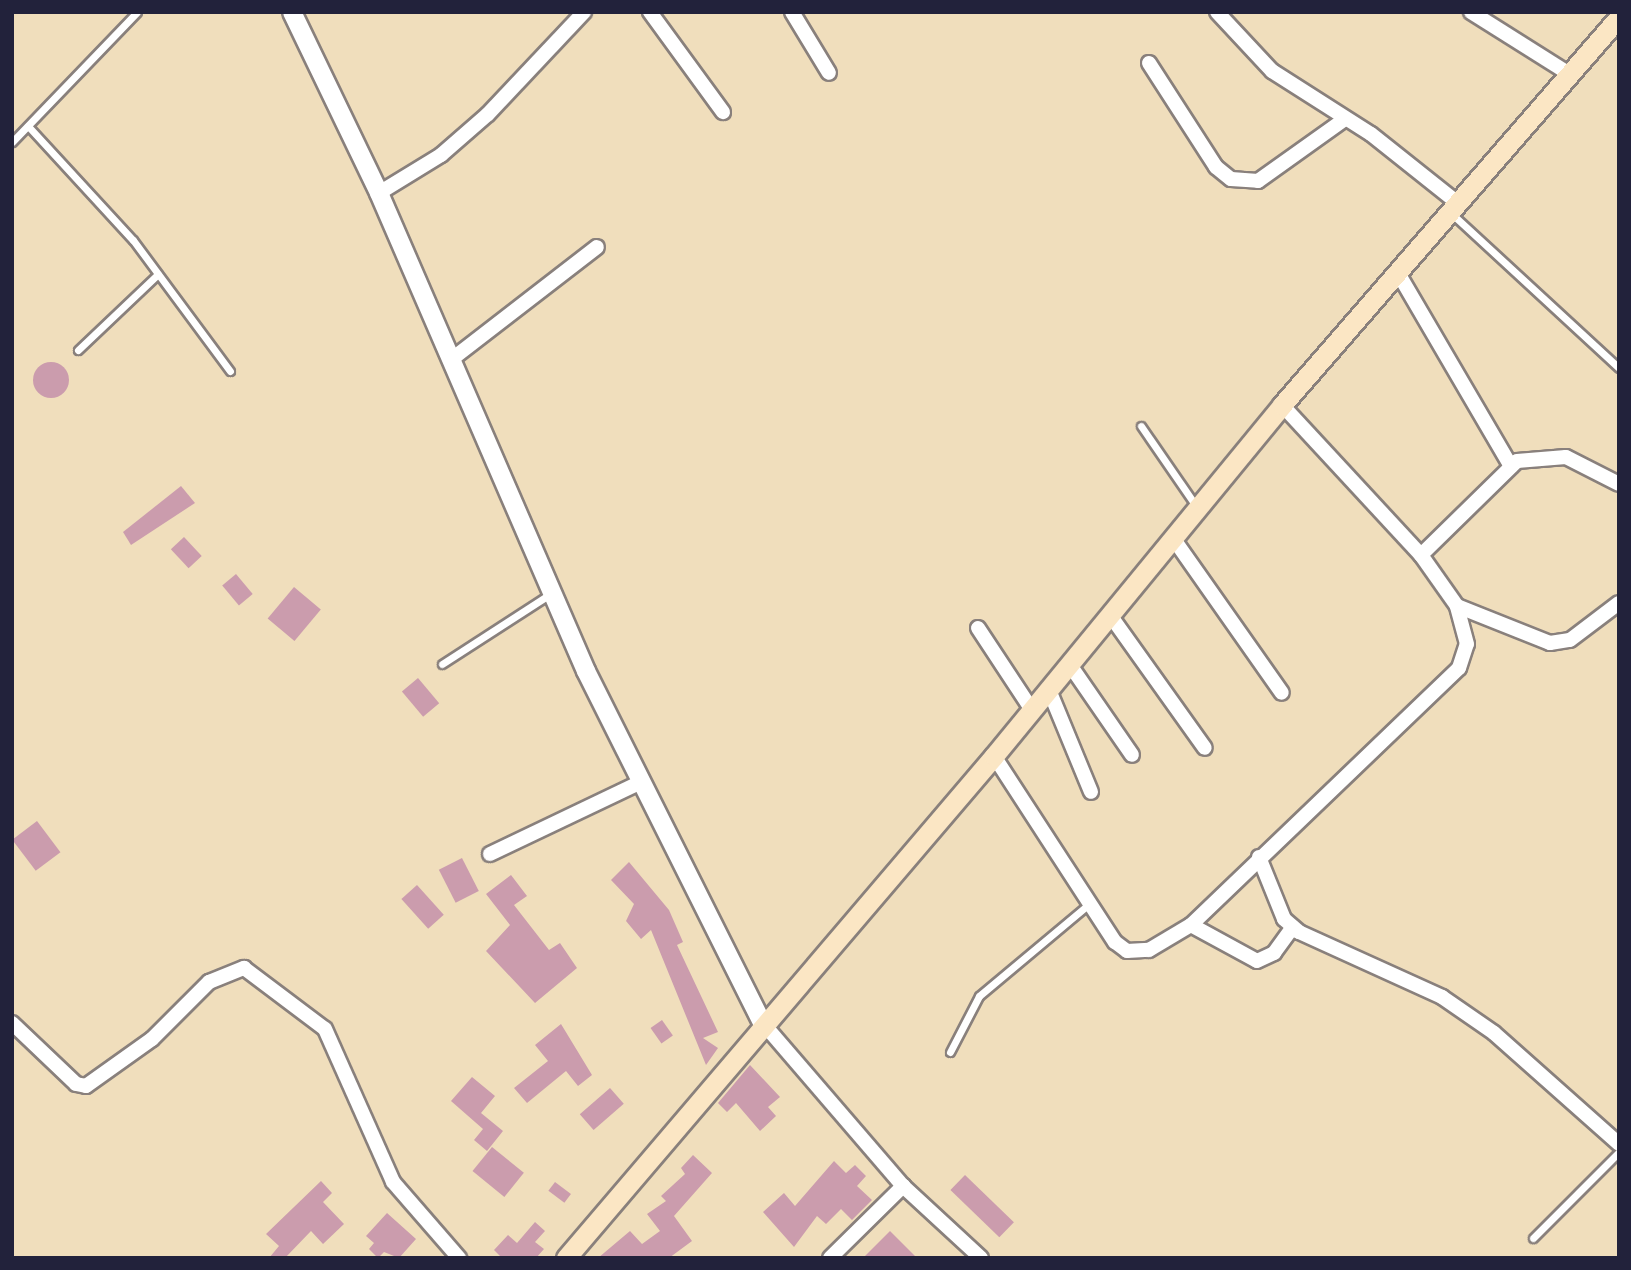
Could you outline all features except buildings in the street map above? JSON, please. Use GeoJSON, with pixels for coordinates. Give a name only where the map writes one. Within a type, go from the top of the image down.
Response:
{"type":"FeatureCollection","features":[{"type":"Feature","properties":{"kind":"main road"},"geometry":{"type":"LineString","coordinates":[[566,1258],[762,1022],[995,756],[1282,405],[1456,209],[1619,17]]}},
{"type":"Feature","properties":{"kind":"street"},"geometry":{"type":"LineString","coordinates":[[292,12],[379,193],[552,593],[641,782],[762,1022],[903,1186],[981,1258]]}},
{"type":"Feature","properties":{"kind":"street"},"geometry":{"type":"LineString","coordinates":[[379,193],[440,155],[488,114],[584,12]]}},
{"type":"Feature","properties":{"kind":"street"},"geometry":{"type":"LineString","coordinates":[[650,12],[723,112]]}},
{"type":"Feature","properties":{"kind":"street"},"geometry":{"type":"LineString","coordinates":[[792,12],[829,73]]}},
{"type":"Feature","properties":{"kind":"street"},"geometry":{"type":"LineString","coordinates":[[1217,12],[1272,71],[1345,119],[1456,209]]}},
{"type":"Feature","properties":{"kind":"street"},"geometry":{"type":"LineString","coordinates":[[1471,12],[1571,75]]}},
{"type":"Feature","properties":{"kind":"street"},"geometry":{"type":"LineString","coordinates":[[1149,63],[1216,167],[1231,179],[1258,181],[1345,119]]}},
{"type":"Feature","properties":{"kind":"street"},"geometry":{"type":"LineString","coordinates":[[452,359],[597,247]]}},
{"type":"Feature","properties":{"kind":"street"},"geometry":{"type":"LineString","coordinates":[[1398,273],[1511,466]]}},
{"type":"Feature","properties":{"kind":"street"},"geometry":{"type":"LineString","coordinates":[[995,756],[1088,905],[1127,951],[1149,950],[1191,925],[1460,668],[1467,644],[1457,606],[1420,555],[1282,405]]}},
{"type":"Feature","properties":{"kind":"street"},"geometry":{"type":"LineString","coordinates":[[1420,555],[1511,466],[1533,456],[1566,457],[1619,484]]}},
{"type":"Feature","properties":{"kind":"street"},"geometry":{"type":"LineString","coordinates":[[1173,538],[1282,693]]}},
{"type":"Feature","properties":{"kind":"street"},"geometry":{"type":"LineString","coordinates":[[1457,606],[1550,643],[1570,640],[1619,603]]}},
{"type":"Feature","properties":{"kind":"street"},"geometry":{"type":"LineString","coordinates":[[1110,615],[1205,748]]}},
{"type":"Feature","properties":{"kind":"street"},"geometry":{"type":"LineString","coordinates":[[978,628],[1032,710]]}},
{"type":"Feature","properties":{"kind":"street"},"geometry":{"type":"LineString","coordinates":[[1070,665],[1132,755]]}},
{"type":"Feature","properties":{"kind":"street"},"geometry":{"type":"LineString","coordinates":[[1049,690],[1091,792]]}},
{"type":"Feature","properties":{"kind":"street"},"geometry":{"type":"LineString","coordinates":[[490,854],[641,782]]}},
{"type":"Feature","properties":{"kind":"street"},"geometry":{"type":"LineString","coordinates":[[1259,858],[1293,927],[1442,997],[1503,1041],[1619,1144]]}},
{"type":"Feature","properties":{"kind":"street"},"geometry":{"type":"LineString","coordinates":[[1191,925],[1257,961],[1274,953],[1293,927]]}},
{"type":"Feature","properties":{"kind":"street"},"geometry":{"type":"LineString","coordinates":[[12,1023],[76,1084],[86,1086],[152,1039],[209,982],[244,968],[326,1029],[393,1182],[459,1258]]}},
{"type":"Feature","properties":{"kind":"street"},"geometry":{"type":"LineString","coordinates":[[830,1258],[903,1186]]}},
{"type":"Feature","properties":{"kind":"lane"},"geometry":{"type":"LineString","coordinates":[[12,142],[137,12]]}},
{"type":"Feature","properties":{"kind":"lane"},"geometry":{"type":"LineString","coordinates":[[28,126],[158,274],[230,371]]}},
{"type":"Feature","properties":{"kind":"lane"},"geometry":{"type":"LineString","coordinates":[[1456,209],[1619,368]]}},
{"type":"Feature","properties":{"kind":"lane"},"geometry":{"type":"LineString","coordinates":[[78,350],[158,274]]}},
{"type":"Feature","properties":{"kind":"lane"},"geometry":{"type":"LineString","coordinates":[[1141,426],[1198,509]]}},
{"type":"Feature","properties":{"kind":"lane"},"geometry":{"type":"LineString","coordinates":[[442,664],[552,593]]}},
{"type":"Feature","properties":{"kind":"lane"},"geometry":{"type":"LineString","coordinates":[[950,1052],[979,996],[1088,905]]}},
{"type":"Feature","properties":{"kind":"lane"},"geometry":{"type":"LineString","coordinates":[[1534,1238],[1619,1152]]}}]}
